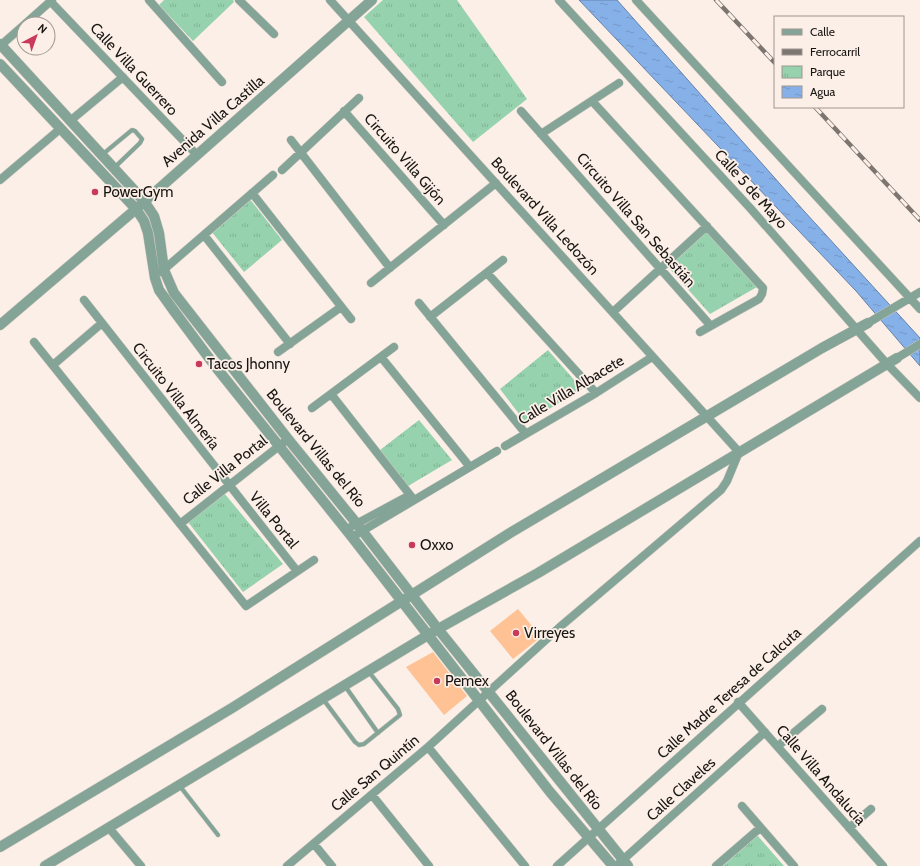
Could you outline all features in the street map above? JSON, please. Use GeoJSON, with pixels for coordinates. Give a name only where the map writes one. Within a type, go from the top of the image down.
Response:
{"type":"FeatureCollection","features":[{"type":"Feature","properties":{"kind":"street"},"geometry":{"type":"LineString","coordinates":[[162,0],[152,3],[222,82]]}},
{"type":"Feature","properties":{"kind":"street"},"geometry":{"type":"LineString","coordinates":[[240,0],[274,34]]}},
{"type":"Feature","properties":{"kind":"street","name":"Boulevard Villa Ledozón"},"geometry":{"type":"LineString","coordinates":[[330,0],[738,452]]}},
{"type":"Feature","properties":{"kind":"street","name":"Avenida Villa Castilla"},"geometry":{"type":"LineString","coordinates":[[0,325],[197,155],[372,0]]}},
{"type":"Feature","properties":{"kind":"street","name":"Calle 5 de Mayo"},"geometry":{"type":"LineString","coordinates":[[559,0],[661,110],[857,328],[887,364],[920,398]]}},
{"type":"Feature","properties":{"kind":"street"},"geometry":{"type":"LineString","coordinates":[[636,0],[920,308]]}},
{"type":"Feature","properties":{"kind":"street"},"geometry":{"type":"LineString","coordinates":[[35,16],[52,1]]}},
{"type":"Feature","properties":{"kind":"street","name":"Calle Villa Guerrero"},"geometry":{"type":"LineString","coordinates":[[52,1],[197,155]]}},
{"type":"Feature","properties":{"kind":"street"},"geometry":{"type":"LineString","coordinates":[[0,45],[16,32]]}},
{"type":"Feature","properties":{"kind":"street","name":"Boulevard Villas del Río"},"geometry":{"type":"LineString","coordinates":[[0,45],[144,201],[154,216],[159,233],[164,270],[174,293],[288,439],[360,527],[438,629],[598,831],[620,864]]}},
{"type":"Feature","properties":{"kind":"street","name":"Boulevard Villas del Río"},"geometry":{"type":"LineString","coordinates":[[0,64],[136,208],[144,221],[148,233],[158,290],[215,366],[350,533],[550,792],[589,839],[620,864]]}},
{"type":"Feature","properties":{"kind":"street"},"geometry":{"type":"LineString","coordinates":[[70,121],[123,77]]}},
{"type":"Feature","properties":{"kind":"street"},"geometry":{"type":"LineString","coordinates":[[541,134],[618,83]]}},
{"type":"Feature","properties":{"kind":"street","name":"Circuito Villa Gijón"},"geometry":{"type":"LineString","coordinates":[[282,170],[359,98]]}},
{"type":"Feature","properties":{"kind":"street"},"geometry":{"type":"LineString","coordinates":[[592,101],[762,286],[763,292],[759,299],[710,325],[700,332]]}},
{"type":"Feature","properties":{"kind":"street","name":"Circuito Villa Gijón"},"geometry":{"type":"LineString","coordinates":[[344,111],[444,225]]}},
{"type":"Feature","properties":{"kind":"street","name":"Circuito Villa San Sebastián"},"geometry":{"type":"LineString","coordinates":[[521,111],[710,325]]}},
{"type":"Feature","properties":{"kind":"street"},"geometry":{"type":"LineString","coordinates":[[0,180],[60,129]]}},
{"type":"Feature","properties":{"kind":"street"},"geometry":{"type":"LineString","coordinates":[[291,140],[390,268]]}},
{"type":"Feature","properties":{"kind":"street"},"geometry":{"type":"LineString","coordinates":[[155,278],[273,175]]}},
{"type":"Feature","properties":{"kind":"street","name":"Circuito Villa Gijón"},"geometry":{"type":"LineString","coordinates":[[371,283],[496,183]]}},
{"type":"Feature","properties":{"kind":"street"},"geometry":{"type":"LineString","coordinates":[[252,193],[351,319]]}},
{"type":"Feature","properties":{"kind":"street"},"geometry":{"type":"LineString","coordinates":[[613,312],[707,226]]}},
{"type":"Feature","properties":{"kind":"street"},"geometry":{"type":"LineString","coordinates":[[204,235],[290,344]]}},
{"type":"Feature","properties":{"kind":"street"},"geometry":{"type":"LineString","coordinates":[[430,317],[503,260]]}},
{"type":"Feature","properties":{"kind":"street"},"geometry":{"type":"LineString","coordinates":[[487,273],[596,393]]}},
{"type":"Feature","properties":{"kind":"street"},"geometry":{"type":"LineString","coordinates":[[0,847],[232,708],[510,533],[920,292]]}},
{"type":"Feature","properties":{"kind":"street","name":"Circuito Villa Almería"},"geometry":{"type":"LineString","coordinates":[[84,300],[228,486]]}},
{"type":"Feature","properties":{"kind":"street"},"geometry":{"type":"LineString","coordinates":[[419,303],[526,434]]}},
{"type":"Feature","properties":{"kind":"street"},"geometry":{"type":"LineString","coordinates":[[278,352],[341,307]]}},
{"type":"Feature","properties":{"kind":"street"},"geometry":{"type":"LineString","coordinates":[[53,365],[102,323]]}},
{"type":"Feature","properties":{"kind":"street"},"geometry":{"type":"LineString","coordinates":[[34,342],[246,606],[314,560]]}},
{"type":"Feature","properties":{"kind":"street"},"geometry":{"type":"LineString","coordinates":[[45,866],[438,629],[538,573],[920,344]]}},
{"type":"Feature","properties":{"kind":"street"},"geometry":{"type":"LineString","coordinates":[[312,408],[394,347]]}},
{"type":"Feature","properties":{"kind":"street"},"geometry":{"type":"LineString","coordinates":[[381,357],[470,467]]}},
{"type":"Feature","properties":{"kind":"street","name":"Calle Villa Albacete"},"geometry":{"type":"LineString","coordinates":[[505,446],[596,393],[652,357]]}},
{"type":"Feature","properties":{"kind":"street"},"geometry":{"type":"LineString","coordinates":[[331,394],[412,497]]}},
{"type":"Feature","properties":{"kind":"street","name":"Calle Villa Portal"},"geometry":{"type":"LineString","coordinates":[[180,524],[288,439]]}},
{"type":"Feature","properties":{"kind":"street"},"geometry":{"type":"LineString","coordinates":[[350,533],[412,497],[470,467],[497,451]]}},
{"type":"Feature","properties":{"kind":"street","name":"Calle San Quintín"},"geometry":{"type":"LineString","coordinates":[[287,866],[428,747],[561,626],[722,490],[738,452]]}},
{"type":"Feature","properties":{"kind":"street","name":"Villa Portal"},"geometry":{"type":"LineString","coordinates":[[228,486],[297,572]]}},
{"type":"Feature","properties":{"kind":"street","name":"Calle Madre Teresa de Calcuta"},"geometry":{"type":"LineString","coordinates":[[557,866],[598,831],[738,702],[920,541]]}},
{"type":"Feature","properties":{"kind":"street","name":"Calle Villa Andalucía"},"geometry":{"type":"LineString","coordinates":[[738,702],[883,866]]}},
{"type":"Feature","properties":{"kind":"street"},"geometry":{"type":"LineString","coordinates":[[778,746],[822,708]]}},
{"type":"Feature","properties":{"kind":"street","name":"Calle Claveles"},"geometry":{"type":"LineString","coordinates":[[620,864],[766,732]]}},
{"type":"Feature","properties":{"kind":"street"},"geometry":{"type":"LineString","coordinates":[[428,747],[525,866]]}},
{"type":"Feature","properties":{"kind":"street"},"geometry":{"type":"LineString","coordinates":[[372,795],[429,866]]}},
{"type":"Feature","properties":{"kind":"street"},"geometry":{"type":"LineString","coordinates":[[742,806],[794,866]]}},
{"type":"Feature","properties":{"kind":"street"},"geometry":{"type":"LineString","coordinates":[[849,828],[871,809]]}},
{"type":"Feature","properties":{"kind":"street"},"geometry":{"type":"LineString","coordinates":[[109,828],[141,866]]}},
{"type":"Feature","properties":{"kind":"street"},"geometry":{"type":"LineString","coordinates":[[716,866],[760,828]]}},
{"type":"Feature","properties":{"kind":"street"},"geometry":{"type":"LineString","coordinates":[[314,844],[332,866]]}},
{"type":"Feature","properties":{"kind":"lane"},"geometry":{"type":"LineString","coordinates":[[102,155],[132,130],[140,135],[142,139],[140,143],[114,168]]}},
{"type":"Feature","properties":{"kind":"lane"},"geometry":{"type":"LineString","coordinates":[[323,698],[359,745],[364,744],[400,715],[398,709],[368,672]]}},
{"type":"Feature","properties":{"kind":"lane"},"geometry":{"type":"LineString","coordinates":[[344,686],[378,733]]}},
{"type":"Feature","properties":{"kind":"lane"},"geometry":{"type":"LineString","coordinates":[[179,785],[218,835]]}},
{"type":"Feature","properties":{"kind":"green space"},"geometry":{"type":"Polygon","coordinates":[[[164,0],[233,0],[234,2],[193,41],[159,5],[164,0]]]}},
{"type":"Feature","properties":{"kind":"green space"},"geometry":{"type":"Polygon","coordinates":[[[383,0],[457,0],[527,99],[473,142],[364,17],[383,0]]]}},
{"type":"Feature","properties":{"kind":"green space"},"geometry":{"type":"Polygon","coordinates":[[[249,198],[282,240],[244,272],[211,231],[249,198]]]}},
{"type":"Feature","properties":{"kind":"green space"},"geometry":{"type":"Polygon","coordinates":[[[706,231],[757,287],[710,314],[668,267],[706,231]]]}},
{"type":"Feature","properties":{"kind":"green space"},"geometry":{"type":"Polygon","coordinates":[[[548,350],[582,389],[526,423],[500,389],[548,350]]]}},
{"type":"Feature","properties":{"kind":"green space"},"geometry":{"type":"Polygon","coordinates":[[[419,420],[452,460],[408,486],[380,450],[419,420]]]}},
{"type":"Feature","properties":{"kind":"green space"},"geometry":{"type":"Polygon","coordinates":[[[224,493],[283,564],[243,592],[188,522],[224,493]]]}},
{"type":"Feature","properties":{"kind":"green space"},"geometry":{"type":"Polygon","coordinates":[[[757,835],[784,866],[723,866],[757,835]]]}},
{"type":"Feature","properties":{"kind":"water"},"geometry":{"type":"Polygon","coordinates":[[[579,0],[617,0],[804,211],[920,338],[920,366],[856,291],[579,0]]]}},
{"type":"Feature","properties":{"kind":"building"},"geometry":{"type":"Polygon","coordinates":[[[518,609],[541,637],[513,659],[490,631],[518,609]]]}},
{"type":"Feature","properties":{"kind":"building","name":"Pemex"},"geometry":{"type":"Polygon","coordinates":[[[433,652],[467,696],[444,715],[406,667],[433,652]]]}},
{"type":"Feature","properties":{"kind":"railway"},"geometry":{"type":"LineString","coordinates":[[716,0],[774,62]]}},
{"type":"Feature","properties":{"kind":"railway"},"geometry":{"type":"LineString","coordinates":[[816,108],[920,220]]}},
{"type":"Feature","properties":{"kind":"place","name":"PowerGym"},"geometry":{"type":"Point","coordinates":[95,192]}},
{"type":"Feature","properties":{"kind":"place","name":"Tacos Jhonny"},"geometry":{"type":"Point","coordinates":[199,364]}},
{"type":"Feature","properties":{"kind":"place","name":"Oxxo"},"geometry":{"type":"Point","coordinates":[412,545]}},
{"type":"Feature","properties":{"kind":"place","name":"Virreyes"},"geometry":{"type":"Point","coordinates":[516,633]}},
{"type":"Feature","properties":{"kind":"place","name":"Pemex"},"geometry":{"type":"Point","coordinates":[437,681]}}]}
